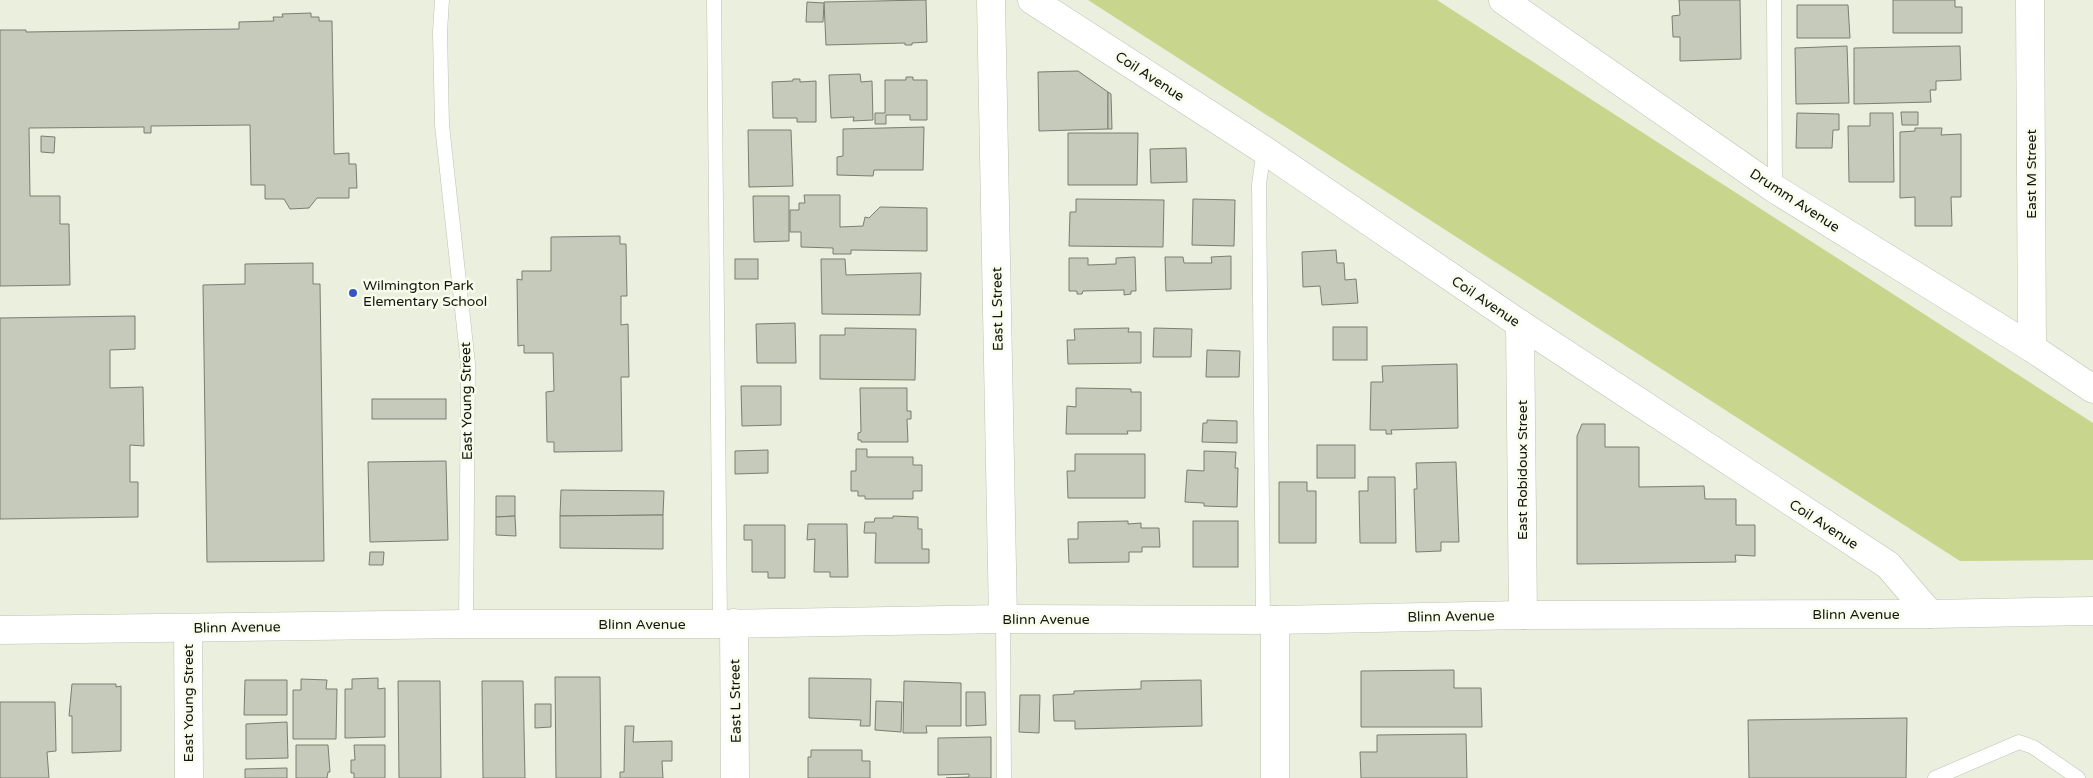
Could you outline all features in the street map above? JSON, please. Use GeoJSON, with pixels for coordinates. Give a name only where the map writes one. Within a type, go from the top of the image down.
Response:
{"type":"FeatureCollection","features":[{"type":"Feature","properties":{"kind":"street","name":"East L Street"},"geometry":{"type":"LineString","coordinates":[[991,0],[1003,619]]}},
{"type":"Feature","properties":{"kind":"street","name":"Coil Avenue"},"geometry":{"type":"LineString","coordinates":[[1032,0],[1264,150],[1520,324],[1888,565],[1930,614]]}},
{"type":"Feature","properties":{"kind":"street","name":"East M Street"},"geometry":{"type":"LineString","coordinates":[[2030,0],[2032,348]]}},
{"type":"Feature","properties":{"kind":"street","name":"Drumm Avenue"},"geometry":{"type":"LineString","coordinates":[[1508,2],[1775,189],[2032,348],[2093,389]]}},
{"type":"Feature","properties":{"kind":"street","name":"East Robidoux Street"},"geometry":{"type":"LineString","coordinates":[[1520,324],[1523,615]]}},
{"type":"Feature","properties":{"kind":"street","name":"Blinn Avenue"},"geometry":{"type":"LineString","coordinates":[[0,630],[466,624],[727,624],[1003,619],[1269,620],[1523,615],[2092,614]]}},
{"type":"Feature","properties":{"kind":"street"},"geometry":{"type":"LineString","coordinates":[[1269,620],[1275,778]]}},
{"type":"Feature","properties":{"kind":"street","name":"East L Street"},"geometry":{"type":"LineString","coordinates":[[727,624],[735,778]]}},
{"type":"Feature","properties":{"kind":"street","name":"East Young Street"},"geometry":{"type":"LineString","coordinates":[[188,628],[189,778]]}},
{"type":"Feature","properties":{"kind":"lane","name":"East Young Street"},"geometry":{"type":"LineString","coordinates":[[442,0],[440,32],[442,125],[468,364],[466,624]]}},
{"type":"Feature","properties":{"kind":"lane"},"geometry":{"type":"LineString","coordinates":[[714,0],[727,624]]}},
{"type":"Feature","properties":{"kind":"lane"},"geometry":{"type":"LineString","coordinates":[[1774,0],[1775,189]]}},
{"type":"Feature","properties":{"kind":"lane"},"geometry":{"type":"LineString","coordinates":[[1264,150],[1259,184],[1269,620]]}},
{"type":"Feature","properties":{"kind":"lane"},"geometry":{"type":"LineString","coordinates":[[1003,619],[1004,778]]}},
{"type":"Feature","properties":{"kind":"lane"},"geometry":{"type":"LineString","coordinates":[[1935,778],[2019,742],[2033,746],[2078,778]]}},
{"type":"Feature","properties":{"kind":"green space"},"geometry":{"type":"Polygon","coordinates":[[[1088,0],[1437,0],[2093,423],[2093,560],[1960,561],[1088,0]]]}},
{"type":"Feature","properties":{"kind":"building"},"geometry":{"type":"Polygon","coordinates":[[[926,0],[927,42],[912,43],[912,45],[905,45],[905,43],[826,45],[824,2],[926,0]]]}},
{"type":"Feature","properties":{"kind":"building"},"geometry":{"type":"Polygon","coordinates":[[[1679,0],[1740,0],[1741,59],[1680,61],[1680,37],[1673,37],[1672,16],[1680,15],[1679,0]]]}},
{"type":"Feature","properties":{"kind":"building"},"geometry":{"type":"Polygon","coordinates":[[[1893,0],[1955,0],[1955,7],[1962,7],[1962,33],[1893,33],[1893,0]]]}},
{"type":"Feature","properties":{"kind":"building"},"geometry":{"type":"Polygon","coordinates":[[[807,2],[824,3],[823,22],[806,22],[807,2]]]}},
{"type":"Feature","properties":{"kind":"building"},"geometry":{"type":"Polygon","coordinates":[[[1797,5],[1848,5],[1850,38],[1797,38],[1797,5]]]}},
{"type":"Feature","properties":{"kind":"building"},"geometry":{"type":"Polygon","coordinates":[[[311,13],[311,17],[319,17],[319,21],[332,21],[334,154],[349,153],[349,164],[356,164],[357,188],[349,188],[349,198],[317,198],[309,208],[290,209],[284,199],[265,199],[265,185],[251,185],[250,125],[151,126],[151,133],[144,133],[144,127],[29,128],[30,196],[60,196],[60,224],[69,224],[70,285],[0,286],[0,30],[26,30],[26,32],[239,29],[239,22],[274,21],[273,17],[283,17],[282,14],[311,13]]]}},
{"type":"Feature","properties":{"kind":"building"},"geometry":{"type":"Polygon","coordinates":[[[1847,46],[1849,103],[1796,104],[1795,48],[1847,46]]]}},
{"type":"Feature","properties":{"kind":"building"},"geometry":{"type":"Polygon","coordinates":[[[1960,46],[1961,80],[1936,81],[1936,90],[1930,90],[1931,102],[1854,104],[1854,48],[1960,46]]]}},
{"type":"Feature","properties":{"kind":"building"},"geometry":{"type":"Polygon","coordinates":[[[1078,71],[1108,92],[1108,129],[1039,131],[1038,72],[1078,71]]]}},
{"type":"Feature","properties":{"kind":"building"},"geometry":{"type":"Polygon","coordinates":[[[860,74],[861,82],[872,81],[873,120],[853,121],[854,117],[831,118],[829,75],[860,74]]]}},
{"type":"Feature","properties":{"kind":"building"},"geometry":{"type":"Polygon","coordinates":[[[906,77],[913,77],[913,80],[927,80],[927,120],[910,120],[910,115],[886,115],[886,124],[875,124],[875,113],[885,113],[885,80],[906,80],[906,77]]]}},
{"type":"Feature","properties":{"kind":"building"},"geometry":{"type":"Polygon","coordinates":[[[793,79],[800,79],[800,82],[816,81],[816,122],[797,122],[797,118],[773,118],[772,82],[793,81],[793,79]]]}},
{"type":"Feature","properties":{"kind":"building"},"geometry":{"type":"Polygon","coordinates":[[[1108,92],[1111,94],[1112,129],[1108,129],[1108,92]]]}},
{"type":"Feature","properties":{"kind":"building"},"geometry":{"type":"Polygon","coordinates":[[[1901,112],[1918,112],[1918,125],[1902,125],[1901,112]]]}},
{"type":"Feature","properties":{"kind":"building"},"geometry":{"type":"Polygon","coordinates":[[[1797,113],[1839,114],[1839,130],[1833,130],[1832,148],[1796,148],[1797,113]]]}},
{"type":"Feature","properties":{"kind":"building"},"geometry":{"type":"Polygon","coordinates":[[[1870,113],[1893,113],[1894,182],[1849,182],[1848,126],[1870,126],[1870,113]]]}},
{"type":"Feature","properties":{"kind":"building"},"geometry":{"type":"Polygon","coordinates":[[[924,127],[923,170],[874,170],[873,176],[837,175],[837,157],[843,156],[843,129],[924,127]]]}},
{"type":"Feature","properties":{"kind":"building"},"geometry":{"type":"Polygon","coordinates":[[[1915,128],[1942,128],[1941,135],[1961,134],[1961,197],[1951,197],[1952,226],[1915,226],[1915,197],[1900,198],[1900,132],[1915,131],[1915,128]]]}},
{"type":"Feature","properties":{"kind":"building"},"geometry":{"type":"Polygon","coordinates":[[[748,130],[791,130],[793,186],[749,187],[748,130]]]}},
{"type":"Feature","properties":{"kind":"building"},"geometry":{"type":"Polygon","coordinates":[[[1068,133],[1138,133],[1137,185],[1068,185],[1068,133]]]}},
{"type":"Feature","properties":{"kind":"building"},"geometry":{"type":"Polygon","coordinates":[[[41,136],[55,137],[54,153],[41,152],[41,136]]]}},
{"type":"Feature","properties":{"kind":"building"},"geometry":{"type":"Polygon","coordinates":[[[1186,148],[1187,182],[1151,183],[1150,149],[1186,148]]]}},
{"type":"Feature","properties":{"kind":"building"},"geometry":{"type":"Polygon","coordinates":[[[804,195],[840,195],[840,227],[863,226],[865,217],[869,218],[880,207],[927,208],[927,251],[851,250],[851,254],[833,254],[833,248],[801,247],[801,232],[790,232],[790,210],[799,210],[799,203],[805,203],[804,195]]]}},
{"type":"Feature","properties":{"kind":"building"},"geometry":{"type":"Polygon","coordinates":[[[753,196],[789,196],[789,241],[754,242],[753,196]]]}},
{"type":"Feature","properties":{"kind":"building"},"geometry":{"type":"Polygon","coordinates":[[[1076,199],[1164,200],[1163,247],[1069,246],[1070,212],[1076,212],[1076,199]]]}},
{"type":"Feature","properties":{"kind":"building"},"geometry":{"type":"Polygon","coordinates":[[[1193,199],[1235,200],[1234,246],[1192,245],[1193,199]]]}},
{"type":"Feature","properties":{"kind":"building"},"geometry":{"type":"Polygon","coordinates":[[[620,236],[620,244],[626,244],[627,296],[621,296],[621,325],[628,324],[629,377],[621,377],[622,451],[554,452],[554,442],[547,442],[546,392],[554,391],[553,353],[524,353],[524,345],[518,346],[517,279],[522,280],[522,271],[551,271],[551,237],[620,236]]]}},
{"type":"Feature","properties":{"kind":"building"},"geometry":{"type":"Polygon","coordinates":[[[1336,250],[1337,263],[1344,263],[1345,280],[1356,279],[1358,303],[1322,305],[1320,286],[1303,287],[1302,252],[1336,250]]]}},
{"type":"Feature","properties":{"kind":"building"},"geometry":{"type":"Polygon","coordinates":[[[1231,256],[1231,289],[1166,291],[1165,257],[1183,257],[1184,263],[1212,263],[1211,257],[1231,256]]]}},
{"type":"Feature","properties":{"kind":"building"},"geometry":{"type":"Polygon","coordinates":[[[1135,257],[1136,291],[1131,291],[1131,294],[1124,295],[1124,290],[1083,291],[1082,294],[1077,294],[1077,291],[1069,291],[1069,258],[1088,258],[1088,265],[1116,264],[1116,258],[1135,257]]]}},
{"type":"Feature","properties":{"kind":"building"},"geometry":{"type":"Polygon","coordinates":[[[735,259],[758,259],[758,279],[735,279],[735,259]]]}},
{"type":"Feature","properties":{"kind":"building"},"geometry":{"type":"Polygon","coordinates":[[[821,259],[845,259],[846,275],[921,273],[920,315],[822,314],[821,259]]]}},
{"type":"Feature","properties":{"kind":"building"},"geometry":{"type":"Polygon","coordinates":[[[313,263],[313,284],[320,284],[324,561],[207,562],[203,285],[245,284],[245,264],[313,263]]]}},
{"type":"Feature","properties":{"kind":"building"},"geometry":{"type":"Polygon","coordinates":[[[135,316],[135,349],[110,350],[110,388],[143,387],[144,446],[130,445],[130,482],[138,482],[138,517],[0,519],[0,318],[135,316]]]}},
{"type":"Feature","properties":{"kind":"building"},"geometry":{"type":"Polygon","coordinates":[[[795,323],[796,363],[757,363],[756,324],[795,323]]]}},
{"type":"Feature","properties":{"kind":"building"},"geometry":{"type":"Polygon","coordinates":[[[1333,327],[1367,327],[1367,360],[1333,360],[1333,327]]]}},
{"type":"Feature","properties":{"kind":"building"},"geometry":{"type":"Polygon","coordinates":[[[845,328],[916,329],[915,380],[820,379],[820,335],[845,335],[845,328]]]}},
{"type":"Feature","properties":{"kind":"building"},"geometry":{"type":"Polygon","coordinates":[[[1129,328],[1128,332],[1141,332],[1141,363],[1068,364],[1067,340],[1075,340],[1074,329],[1129,328]]]}},
{"type":"Feature","properties":{"kind":"building"},"geometry":{"type":"Polygon","coordinates":[[[1154,328],[1192,329],[1191,357],[1153,357],[1154,328]]]}},
{"type":"Feature","properties":{"kind":"building"},"geometry":{"type":"Polygon","coordinates":[[[1207,350],[1240,351],[1239,377],[1206,377],[1207,350]]]}},
{"type":"Feature","properties":{"kind":"building"},"geometry":{"type":"Polygon","coordinates":[[[1457,364],[1458,428],[1391,430],[1392,434],[1386,434],[1386,430],[1370,430],[1371,382],[1383,382],[1382,366],[1457,364]]]}},
{"type":"Feature","properties":{"kind":"building"},"geometry":{"type":"Polygon","coordinates":[[[741,386],[781,386],[781,425],[742,426],[741,386]]]}},
{"type":"Feature","properties":{"kind":"building"},"geometry":{"type":"Polygon","coordinates":[[[860,388],[907,388],[907,411],[911,411],[911,419],[907,419],[908,442],[861,442],[861,440],[858,440],[858,433],[861,432],[860,388]]]}},
{"type":"Feature","properties":{"kind":"building"},"geometry":{"type":"Polygon","coordinates":[[[1076,388],[1131,389],[1131,392],[1141,392],[1141,431],[1127,431],[1128,434],[1066,434],[1067,406],[1076,407],[1076,388]]]}},
{"type":"Feature","properties":{"kind":"building"},"geometry":{"type":"Polygon","coordinates":[[[372,399],[446,399],[446,419],[372,419],[372,399]]]}},
{"type":"Feature","properties":{"kind":"building"},"geometry":{"type":"Polygon","coordinates":[[[1207,420],[1237,421],[1237,443],[1202,442],[1203,423],[1207,423],[1207,420]]]}},
{"type":"Feature","properties":{"kind":"building"},"geometry":{"type":"Polygon","coordinates":[[[1582,424],[1605,424],[1605,447],[1639,447],[1639,487],[1704,486],[1705,499],[1736,499],[1736,525],[1755,525],[1755,556],[1735,555],[1736,562],[1577,564],[1577,436],[1582,424]]]}},
{"type":"Feature","properties":{"kind":"building"},"geometry":{"type":"Polygon","coordinates":[[[1317,445],[1355,445],[1355,478],[1317,478],[1317,445]]]}},
{"type":"Feature","properties":{"kind":"building"},"geometry":{"type":"Polygon","coordinates":[[[856,449],[867,449],[867,457],[913,457],[913,465],[922,465],[922,491],[913,491],[913,499],[865,499],[865,496],[858,496],[858,491],[851,491],[851,471],[856,471],[856,449]]]}},
{"type":"Feature","properties":{"kind":"building"},"geometry":{"type":"Polygon","coordinates":[[[768,450],[768,473],[735,474],[735,451],[768,450]]]}},
{"type":"Feature","properties":{"kind":"building"},"geometry":{"type":"Polygon","coordinates":[[[1204,451],[1236,452],[1235,468],[1238,468],[1237,507],[1204,506],[1204,503],[1185,502],[1187,470],[1204,471],[1204,451]]]}},
{"type":"Feature","properties":{"kind":"building"},"geometry":{"type":"Polygon","coordinates":[[[1075,454],[1145,454],[1145,498],[1068,498],[1067,471],[1075,471],[1075,454]]]}},
{"type":"Feature","properties":{"kind":"building"},"geometry":{"type":"Polygon","coordinates":[[[446,461],[448,540],[370,542],[368,462],[446,461]]]}},
{"type":"Feature","properties":{"kind":"building"},"geometry":{"type":"Polygon","coordinates":[[[1456,462],[1459,542],[1441,542],[1441,551],[1416,552],[1414,489],[1417,489],[1416,463],[1456,462]]]}},
{"type":"Feature","properties":{"kind":"building"},"geometry":{"type":"Polygon","coordinates":[[[1368,477],[1395,477],[1396,543],[1360,543],[1359,491],[1368,491],[1368,477]]]}},
{"type":"Feature","properties":{"kind":"building"},"geometry":{"type":"Polygon","coordinates":[[[1279,482],[1307,482],[1307,491],[1316,491],[1316,543],[1279,543],[1279,482]]]}},
{"type":"Feature","properties":{"kind":"building"},"geometry":{"type":"Polygon","coordinates":[[[561,490],[664,491],[663,515],[560,516],[561,490]]]}},
{"type":"Feature","properties":{"kind":"building"},"geometry":{"type":"Polygon","coordinates":[[[496,496],[515,496],[515,516],[496,517],[496,496]]]}},
{"type":"Feature","properties":{"kind":"building"},"geometry":{"type":"Polygon","coordinates":[[[663,515],[663,549],[560,548],[560,516],[663,515]]]}},
{"type":"Feature","properties":{"kind":"building"},"geometry":{"type":"Polygon","coordinates":[[[515,516],[516,536],[496,535],[496,517],[515,516]]]}},
{"type":"Feature","properties":{"kind":"building"},"geometry":{"type":"Polygon","coordinates":[[[893,516],[918,517],[918,529],[922,529],[922,549],[929,549],[929,563],[875,563],[876,533],[864,533],[865,522],[874,522],[875,518],[893,518],[893,516]]]}},
{"type":"Feature","properties":{"kind":"building"},"geometry":{"type":"Polygon","coordinates":[[[1128,521],[1128,524],[1141,523],[1141,528],[1159,528],[1160,547],[1142,547],[1142,552],[1129,552],[1129,562],[1069,563],[1068,539],[1078,539],[1078,522],[1128,521]]]}},
{"type":"Feature","properties":{"kind":"building"},"geometry":{"type":"Polygon","coordinates":[[[1193,521],[1238,521],[1238,567],[1193,567],[1193,521]]]}},
{"type":"Feature","properties":{"kind":"building"},"geometry":{"type":"Polygon","coordinates":[[[808,524],[847,524],[848,577],[830,577],[830,572],[814,572],[815,539],[807,540],[808,524]]]}},
{"type":"Feature","properties":{"kind":"building"},"geometry":{"type":"Polygon","coordinates":[[[744,525],[785,525],[785,578],[768,578],[768,572],[752,572],[752,540],[744,540],[744,525]]]}},
{"type":"Feature","properties":{"kind":"building"},"geometry":{"type":"Polygon","coordinates":[[[370,552],[384,552],[383,565],[369,565],[370,552]]]}},
{"type":"Feature","properties":{"kind":"building"},"geometry":{"type":"Polygon","coordinates":[[[1454,670],[1454,688],[1481,688],[1482,727],[1361,727],[1361,671],[1454,670]]]}},
{"type":"Feature","properties":{"kind":"building"},"geometry":{"type":"Polygon","coordinates":[[[555,677],[600,677],[601,778],[556,778],[555,677]]]}},
{"type":"Feature","properties":{"kind":"building"},"geometry":{"type":"Polygon","coordinates":[[[378,678],[378,689],[385,688],[385,737],[345,738],[345,689],[352,689],[352,679],[378,678]]]}},
{"type":"Feature","properties":{"kind":"building"},"geometry":{"type":"Polygon","coordinates":[[[809,678],[871,679],[870,726],[860,726],[861,720],[809,718],[809,678]]]}},
{"type":"Feature","properties":{"kind":"building"},"geometry":{"type":"Polygon","coordinates":[[[301,679],[327,680],[326,689],[337,689],[336,739],[293,739],[293,690],[301,690],[301,679]]]}},
{"type":"Feature","properties":{"kind":"building"},"geometry":{"type":"Polygon","coordinates":[[[245,680],[287,680],[287,715],[244,715],[245,680]]]}},
{"type":"Feature","properties":{"kind":"building"},"geometry":{"type":"Polygon","coordinates":[[[1201,680],[1202,726],[1075,729],[1075,721],[1054,721],[1053,695],[1074,694],[1074,691],[1141,689],[1141,681],[1201,680]]]}},
{"type":"Feature","properties":{"kind":"building"},"geometry":{"type":"Polygon","coordinates":[[[398,681],[440,681],[441,778],[399,778],[398,681]]]}},
{"type":"Feature","properties":{"kind":"building"},"geometry":{"type":"Polygon","coordinates":[[[482,681],[523,681],[525,778],[483,778],[482,681]]]}},
{"type":"Feature","properties":{"kind":"building"},"geometry":{"type":"Polygon","coordinates":[[[904,681],[961,683],[961,726],[926,726],[927,733],[903,733],[904,681]]]}},
{"type":"Feature","properties":{"kind":"building"},"geometry":{"type":"Polygon","coordinates":[[[72,684],[116,684],[116,687],[121,686],[121,751],[72,753],[72,716],[69,716],[72,684]]]}},
{"type":"Feature","properties":{"kind":"building"},"geometry":{"type":"Polygon","coordinates":[[[966,692],[985,692],[986,725],[966,726],[966,692]]]}},
{"type":"Feature","properties":{"kind":"building"},"geometry":{"type":"Polygon","coordinates":[[[1020,695],[1040,695],[1039,733],[1019,732],[1020,695]]]}},
{"type":"Feature","properties":{"kind":"building"},"geometry":{"type":"Polygon","coordinates":[[[876,701],[902,702],[901,732],[875,730],[876,701]]]}},
{"type":"Feature","properties":{"kind":"building"},"geometry":{"type":"Polygon","coordinates":[[[0,702],[55,702],[56,751],[47,752],[49,778],[0,778],[0,702]]]}},
{"type":"Feature","properties":{"kind":"building"},"geometry":{"type":"Polygon","coordinates":[[[535,704],[551,704],[551,727],[535,728],[535,704]]]}},
{"type":"Feature","properties":{"kind":"building"},"geometry":{"type":"Polygon","coordinates":[[[1907,718],[1906,778],[1749,778],[1748,720],[1907,718]]]}},
{"type":"Feature","properties":{"kind":"building"},"geometry":{"type":"Polygon","coordinates":[[[287,722],[288,758],[246,759],[246,724],[287,722]]]}},
{"type":"Feature","properties":{"kind":"building"},"geometry":{"type":"Polygon","coordinates":[[[625,726],[634,726],[633,742],[672,741],[672,761],[662,761],[663,778],[620,778],[620,772],[624,772],[625,726]]]}},
{"type":"Feature","properties":{"kind":"building"},"geometry":{"type":"Polygon","coordinates":[[[1466,734],[1467,778],[1361,778],[1360,752],[1377,752],[1377,735],[1466,734]]]}},
{"type":"Feature","properties":{"kind":"building"},"geometry":{"type":"Polygon","coordinates":[[[991,737],[991,778],[946,778],[969,777],[969,774],[938,775],[938,738],[991,737]]]}},
{"type":"Feature","properties":{"kind":"building"},"geometry":{"type":"Polygon","coordinates":[[[296,745],[328,745],[330,772],[328,772],[327,778],[296,778],[296,745]]]}},
{"type":"Feature","properties":{"kind":"building"},"geometry":{"type":"Polygon","coordinates":[[[354,745],[385,745],[385,778],[354,778],[354,773],[351,773],[351,760],[355,760],[354,745]]]}},
{"type":"Feature","properties":{"kind":"building"},"geometry":{"type":"Polygon","coordinates":[[[811,750],[862,750],[862,761],[870,761],[870,778],[808,778],[808,757],[811,757],[811,750]]]}},
{"type":"Feature","properties":{"kind":"building"},"geometry":{"type":"Polygon","coordinates":[[[287,768],[287,778],[245,778],[245,769],[287,768]]]}},
{"type":"Feature","properties":{"kind":"place","name":"Wilmington Park Elementary School"},"geometry":{"type":"Point","coordinates":[353,293]}}]}
